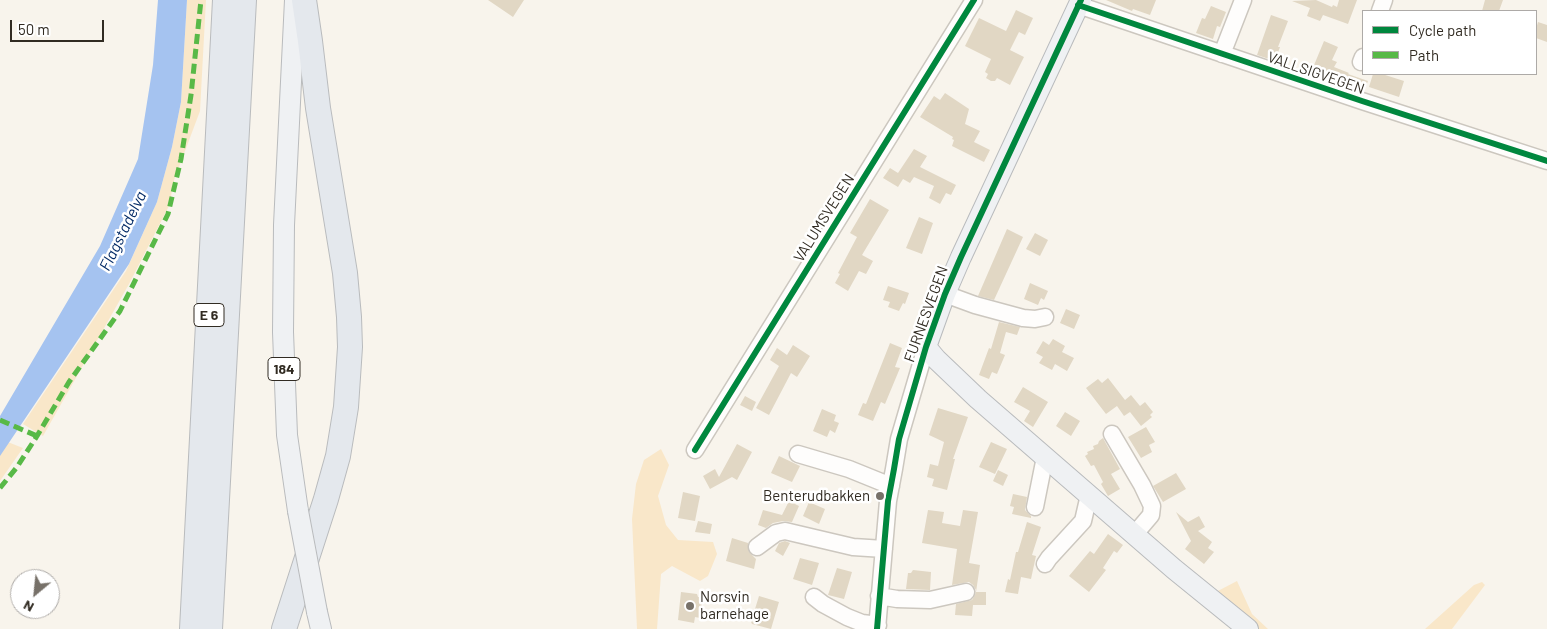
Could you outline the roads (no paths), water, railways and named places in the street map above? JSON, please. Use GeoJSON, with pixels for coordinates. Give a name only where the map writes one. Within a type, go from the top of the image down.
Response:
{"type":"FeatureCollection","features":[{"type":"Feature","properties":{"kind":"highway","name":"E 6"},"geometry":{"type":"LineString","coordinates":[[192,629],[225,0]]}},
{"type":"Feature","properties":{"kind":"highway","name":"E 6"},"geometry":{"type":"LineString","coordinates":[[210,629],[244,0]]}},
{"type":"Feature","properties":{"kind":"highway"},"geometry":{"type":"LineString","coordinates":[[284,629],[338,456],[346,407],[350,347],[350,317],[345,273],[318,108],[304,0]]}},
{"type":"Feature","properties":{"kind":"main road","name":"184"},"geometry":{"type":"LineString","coordinates":[[295,0],[284,225],[283,332],[287,435],[298,511],[319,621]]}},
{"type":"Feature","properties":{"kind":"main road","name":"FURNESVEGEN"},"geometry":{"type":"LineString","coordinates":[[926,347],[945,294],[1079,3]]}},
{"type":"Feature","properties":{"kind":"main road"},"geometry":{"type":"LineString","coordinates":[[926,347],[978,399],[1134,535],[1248,629]]}},
{"type":"Feature","properties":{"kind":"street","name":"VALUMSVEGEN"},"geometry":{"type":"LineString","coordinates":[[695,450],[974,0]]}},
{"type":"Feature","properties":{"kind":"street"},"geometry":{"type":"LineString","coordinates":[[1222,54],[1243,0]]}},
{"type":"Feature","properties":{"kind":"street","name":"VALLSIGVEGEN"},"geometry":{"type":"LineString","coordinates":[[1079,3],[1396,113],[1547,160]]}},
{"type":"Feature","properties":{"kind":"street"},"geometry":{"type":"LineString","coordinates":[[945,294],[975,305],[1023,318],[1036,319],[1045,317]]}},
{"type":"Feature","properties":{"kind":"street","name":"FURNESVEGEN"},"geometry":{"type":"LineString","coordinates":[[877,627],[891,486],[900,439],[926,347]]}},
{"type":"Feature","properties":{"kind":"street"},"geometry":{"type":"LineString","coordinates":[[1112,434],[1152,506],[1151,516],[1134,535]]}},
{"type":"Feature","properties":{"kind":"street"},"geometry":{"type":"LineString","coordinates":[[798,454],[849,469],[891,486]]}},
{"type":"Feature","properties":{"kind":"street"},"geometry":{"type":"LineString","coordinates":[[1035,507],[1045,457]]}},
{"type":"Feature","properties":{"kind":"street"},"geometry":{"type":"LineString","coordinates":[[1082,543],[1083,520],[1090,496]]}},
{"type":"Feature","properties":{"kind":"street"},"geometry":{"type":"LineString","coordinates":[[1045,564],[1083,520]]}},
{"type":"Feature","properties":{"kind":"street"},"geometry":{"type":"LineString","coordinates":[[757,547],[776,533],[785,531],[853,547],[884,549]]}},
{"type":"Feature","properties":{"kind":"street"},"geometry":{"type":"LineString","coordinates":[[880,596],[897,599],[930,600],[966,592]]}},
{"type":"Feature","properties":{"kind":"street"},"geometry":{"type":"LineString","coordinates":[[814,597],[847,617],[877,627]]}},
{"type":"Feature","properties":{"kind":"water","name":"Flagstadelva"},"geometry":{"type":"Polygon","coordinates":[[[158,0],[187,0],[181,102],[172,147],[157,202],[129,264],[0,456],[0,416],[100,246],[138,159],[153,65],[158,0]]]}},
{"type":"Feature","properties":{"kind":"place","name":"Benterudbakken"},"geometry":{"type":"Point","coordinates":[880,496]}},
{"type":"Feature","properties":{"kind":"place","name":"Norsvin barnehage"},"geometry":{"type":"Point","coordinates":[690,606]}}]}
